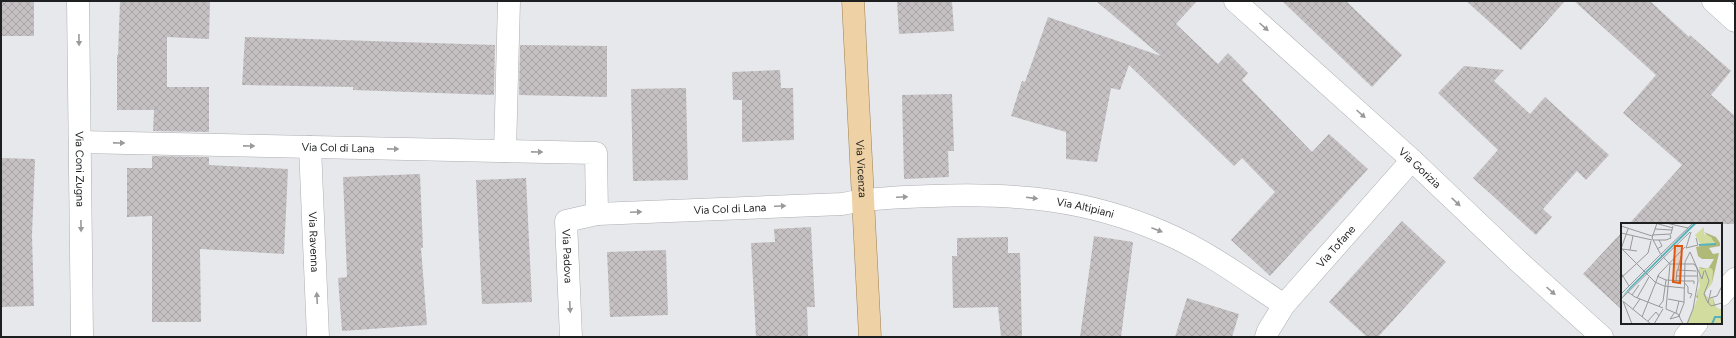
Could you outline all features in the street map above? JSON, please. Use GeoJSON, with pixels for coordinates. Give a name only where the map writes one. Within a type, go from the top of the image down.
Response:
{"type":"FeatureCollection","features":[{"type":"Feature","properties":{"kind":"main road","name":"Via Vicenza"},"geometry":{"type":"LineString","coordinates":[[853,1],[870,337]]}},
{"type":"Feature","properties":{"kind":"street","name":"Via Coni Zugna"},"geometry":{"type":"LineString","coordinates":[[78,1],[82,337]]}},
{"type":"Feature","properties":{"kind":"street"},"geometry":{"type":"LineString","coordinates":[[505,151],[509,1]]}},
{"type":"Feature","properties":{"kind":"street","name":"Via Gorizia"},"geometry":{"type":"LineString","coordinates":[[1235,1],[1412,160],[1517,260],[1602,337]]}},
{"type":"Feature","properties":{"kind":"street"},"geometry":{"type":"LineString","coordinates":[[1713,1],[1735,21]]}},
{"type":"Feature","properties":{"kind":"street","name":"Via Col di Lana"},"geometry":{"type":"LineString","coordinates":[[80,142],[596,153],[597,214],[842,204],[863,200]]}},
{"type":"Feature","properties":{"kind":"street","name":"Via Ravenna"},"geometry":{"type":"LineString","coordinates":[[310,147],[318,337]]}},
{"type":"Feature","properties":{"kind":"street","name":"Via Tofane"},"geometry":{"type":"LineString","coordinates":[[1266,337],[1284,305],[1412,160]]}},
{"type":"Feature","properties":{"kind":"street","name":"Via Altipiani"},"geometry":{"type":"LineString","coordinates":[[863,200],[976,194],[1017,196],[1067,202],[1124,217],[1166,233],[1193,247],[1284,305]]}},
{"type":"Feature","properties":{"kind":"street","name":"Via Padova"},"geometry":{"type":"LineString","coordinates":[[571,337],[566,221],[597,214]]}},
{"type":"Feature","properties":{"kind":"street"},"geometry":{"type":"LineString","coordinates":[[1722,295],[1735,279]]}},
{"type":"Feature","properties":{"kind":"street"},"geometry":{"type":"LineString","coordinates":[[1685,337],[1696,324]]}},
{"type":"Feature","properties":{"kind":"building"},"geometry":{"type":"Polygon","coordinates":[[[1,1],[34,1],[34,36],[1,36],[1,1]]]}},
{"type":"Feature","properties":{"kind":"building"},"geometry":{"type":"Polygon","coordinates":[[[120,1],[210,1],[209,39],[167,37],[167,87],[209,87],[209,132],[153,131],[154,110],[117,110],[117,55],[120,1]]]}},
{"type":"Feature","properties":{"kind":"building"},"geometry":{"type":"Polygon","coordinates":[[[897,1],[952,1],[954,31],[899,34],[897,1]]]}},
{"type":"Feature","properties":{"kind":"building"},"geometry":{"type":"Polygon","coordinates":[[[1096,1],[1197,1],[1176,24],[1218,64],[1228,53],[1248,73],[1242,80],[1312,152],[1329,134],[1368,169],[1270,276],[1231,240],[1275,192],[1242,158],[1234,166],[1129,65],[1120,90],[1111,88],[1097,162],[1066,159],[1066,132],[1011,116],[1022,81],[1025,82],[1048,17],[1161,56],[1096,1]]]}},
{"type":"Feature","properties":{"kind":"building"},"geometry":{"type":"Polygon","coordinates":[[[1282,1],[1346,1],[1402,55],[1372,87],[1282,1]]]}},
{"type":"Feature","properties":{"kind":"building"},"geometry":{"type":"Polygon","coordinates":[[[1466,1],[1565,1],[1521,50],[1466,1]]]}},
{"type":"Feature","properties":{"kind":"building"},"geometry":{"type":"Polygon","coordinates":[[[1574,1],[1650,1],[1689,37],[1690,35],[1731,71],[1711,95],[1735,116],[1735,224],[1630,223],[1682,165],[1623,113],[1656,75],[1574,1]]]}},
{"type":"Feature","properties":{"kind":"building"},"geometry":{"type":"Polygon","coordinates":[[[245,37],[495,45],[494,95],[353,90],[353,87],[242,85],[245,37]]]}},
{"type":"Feature","properties":{"kind":"building"},"geometry":{"type":"Polygon","coordinates":[[[520,45],[607,46],[607,97],[519,95],[520,45]]]}},
{"type":"Feature","properties":{"kind":"building"},"geometry":{"type":"Polygon","coordinates":[[[1464,66],[1504,70],[1494,81],[1530,114],[1545,97],[1609,155],[1586,180],[1577,171],[1543,209],[1552,217],[1536,235],[1473,178],[1498,150],[1438,93],[1464,66]]]}},
{"type":"Feature","properties":{"kind":"building"},"geometry":{"type":"Polygon","coordinates":[[[780,70],[781,88],[793,88],[794,140],[742,142],[742,100],[733,100],[732,72],[780,70]]]}},
{"type":"Feature","properties":{"kind":"building"},"geometry":{"type":"Polygon","coordinates":[[[686,88],[688,180],[633,181],[631,89],[686,88]]]}},
{"type":"Feature","properties":{"kind":"building"},"geometry":{"type":"Polygon","coordinates":[[[952,94],[954,151],[948,151],[949,177],[904,179],[902,95],[952,94]]]}},
{"type":"Feature","properties":{"kind":"building"},"geometry":{"type":"Polygon","coordinates":[[[152,156],[209,157],[209,165],[288,169],[284,254],[200,249],[201,322],[152,322],[152,216],[127,217],[127,168],[152,168],[152,156]]]}},
{"type":"Feature","properties":{"kind":"building"},"geometry":{"type":"Polygon","coordinates":[[[1,158],[35,159],[32,235],[34,306],[1,307],[1,158]]]}},
{"type":"Feature","properties":{"kind":"building"},"geometry":{"type":"Polygon","coordinates":[[[420,174],[423,248],[421,248],[427,325],[342,331],[338,278],[347,277],[343,177],[420,174]]]}},
{"type":"Feature","properties":{"kind":"building"},"geometry":{"type":"Polygon","coordinates":[[[526,178],[532,302],[482,304],[476,180],[526,178]]]}},
{"type":"Feature","properties":{"kind":"building"},"geometry":{"type":"Polygon","coordinates":[[[1402,221],[1446,262],[1378,337],[1367,337],[1329,302],[1402,221]]]}},
{"type":"Feature","properties":{"kind":"building"},"geometry":{"type":"Polygon","coordinates":[[[811,227],[815,307],[807,307],[808,337],[756,337],[751,243],[775,242],[774,229],[811,227]]]}},
{"type":"Feature","properties":{"kind":"building"},"geometry":{"type":"Polygon","coordinates":[[[1621,233],[1621,309],[1583,274],[1621,233]]]}},
{"type":"Feature","properties":{"kind":"building"},"geometry":{"type":"Polygon","coordinates":[[[1094,236],[1133,242],[1121,337],[1080,337],[1094,236]]]}},
{"type":"Feature","properties":{"kind":"building"},"geometry":{"type":"Polygon","coordinates":[[[1008,237],[1008,253],[1020,253],[1022,337],[1001,337],[998,307],[953,308],[952,256],[957,256],[957,238],[1008,237]]]}},
{"type":"Feature","properties":{"kind":"building"},"geometry":{"type":"Polygon","coordinates":[[[666,250],[668,315],[610,317],[607,252],[666,250]]]}},
{"type":"Feature","properties":{"kind":"building"},"geometry":{"type":"Polygon","coordinates":[[[1187,298],[1239,314],[1232,337],[1175,337],[1187,298]]]}}]}
